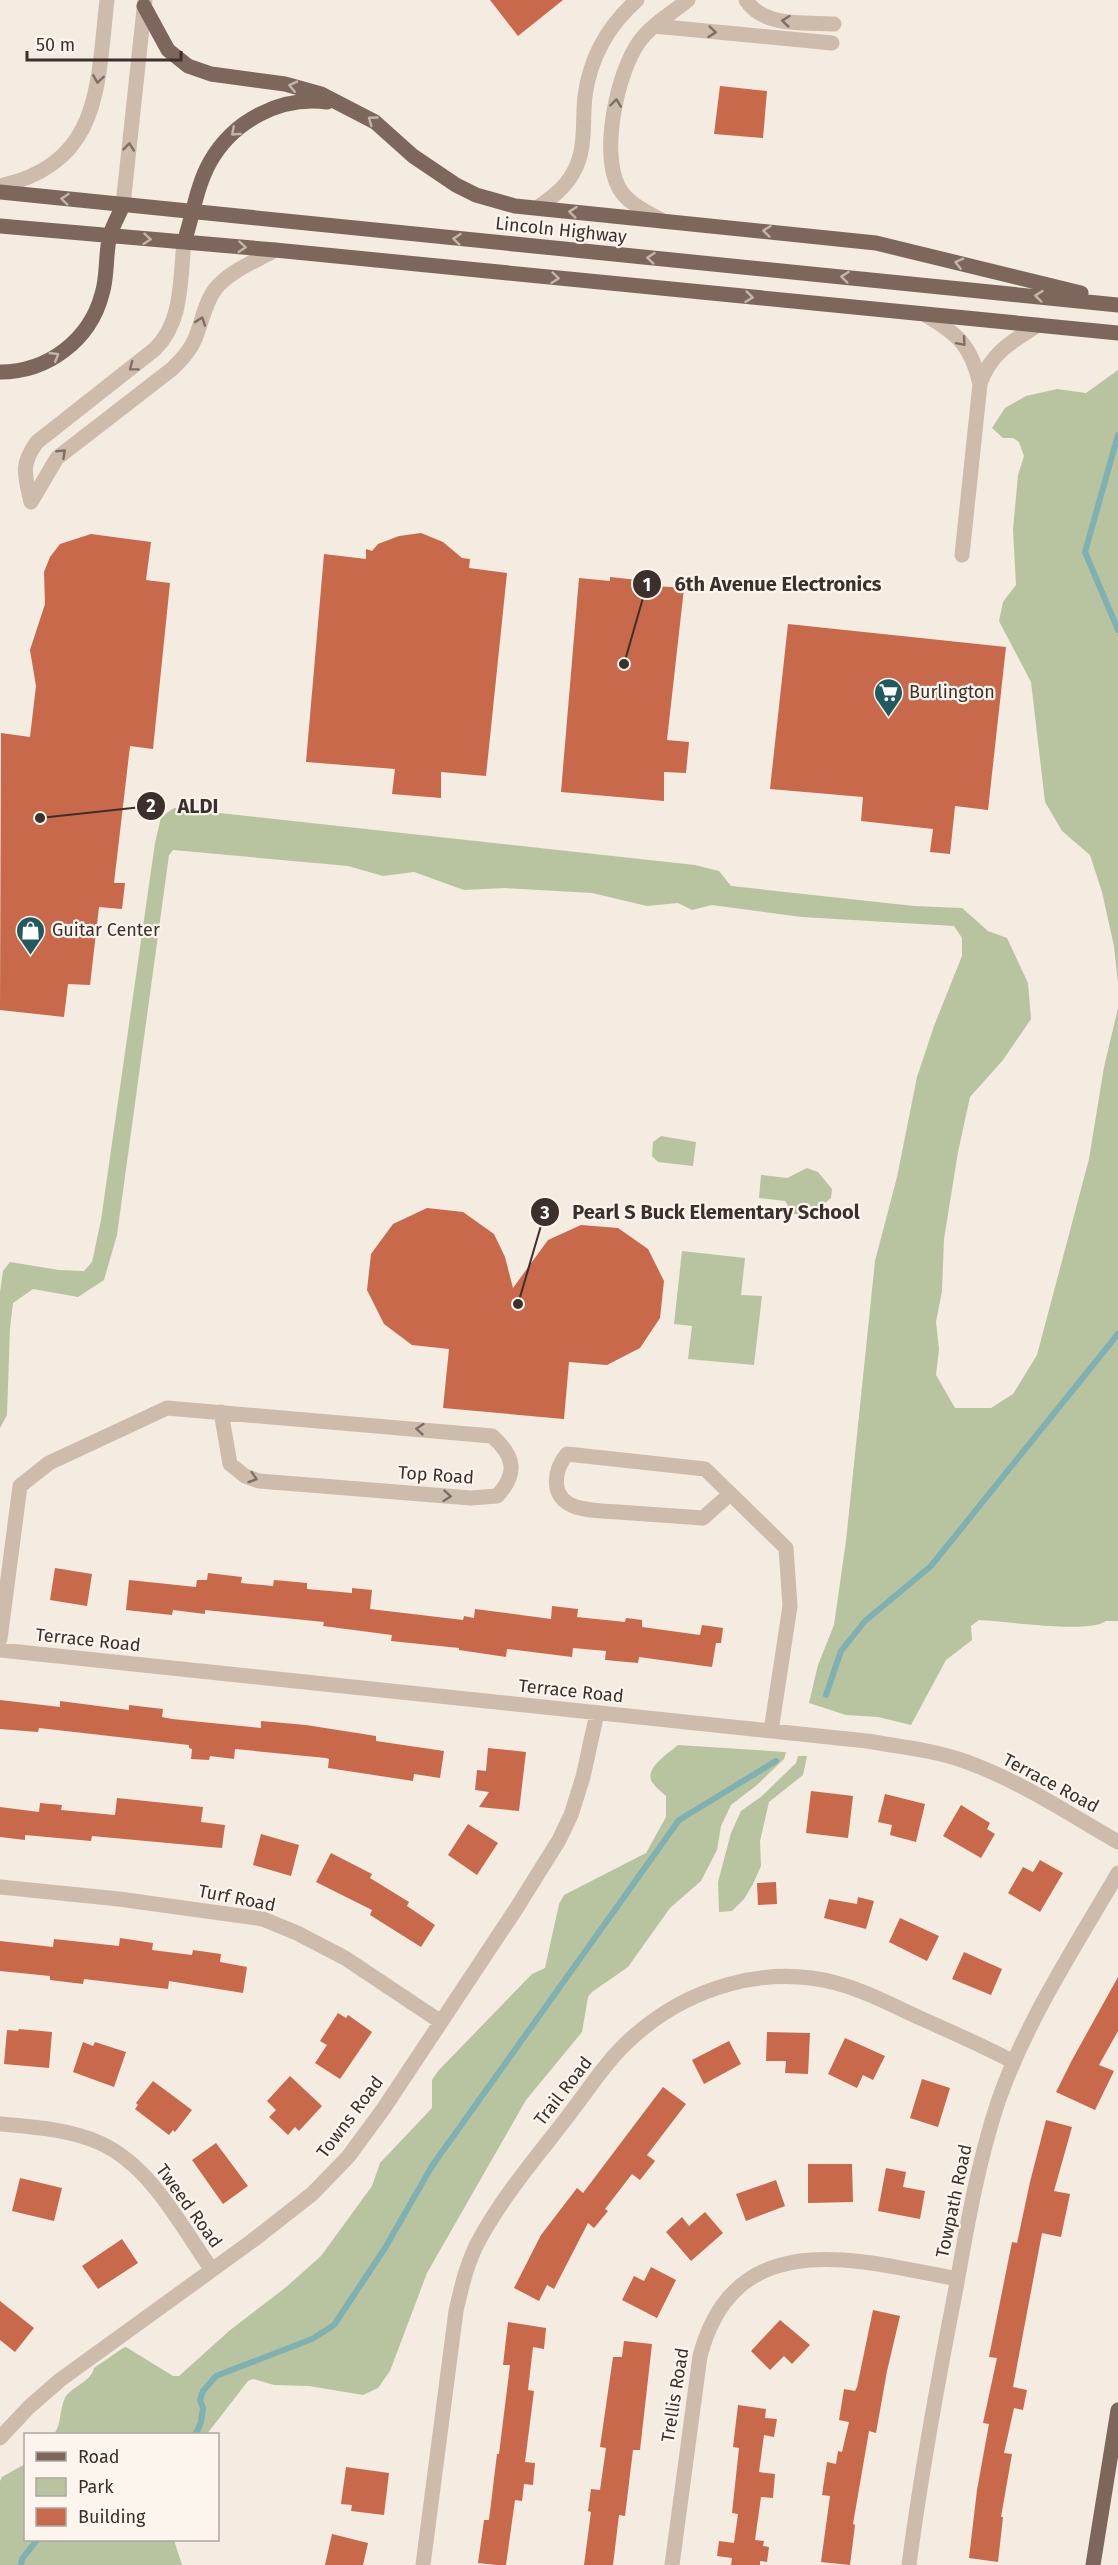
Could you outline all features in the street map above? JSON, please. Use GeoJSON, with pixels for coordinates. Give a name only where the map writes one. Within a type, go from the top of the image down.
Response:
{"type":"FeatureCollection","features":[{"type":"Feature","properties":{"kind":"main road"},"geometry":{"type":"LineString","coordinates":[[144,3],[168,50],[188,66],[211,74],[266,80],[304,88],[348,107],[375,122],[413,156],[456,185],[495,201],[537,208],[876,243],[1118,303]]}},
{"type":"Feature","properties":{"kind":"main road"},"geometry":{"type":"LineString","coordinates":[[184,242],[202,180],[210,163],[232,134],[246,122],[279,106],[297,102],[315,100],[348,107]]}},
{"type":"Feature","properties":{"kind":"main road","name":"Lincoln Highway"},"geometry":{"type":"LineString","coordinates":[[0,192],[1118,303]]}},
{"type":"Feature","properties":{"kind":"main road"},"geometry":{"type":"LineString","coordinates":[[0,372],[26,369],[42,364],[73,344],[85,331],[96,313],[103,294],[110,235],[123,205]]}},
{"type":"Feature","properties":{"kind":"main road"},"geometry":{"type":"LineString","coordinates":[[0,226],[275,250],[1118,333]]}},
{"type":"Feature","properties":{"kind":"main road"},"geometry":{"type":"LineString","coordinates":[[1093,2565],[1118,2410]]}},
{"type":"Feature","properties":{"kind":"street"},"geometry":{"type":"LineString","coordinates":[[0,186],[39,173],[56,162],[78,138],[94,101],[107,0]]}},
{"type":"Feature","properties":{"kind":"street"},"geometry":{"type":"LineString","coordinates":[[537,208],[560,190],[574,172],[582,145],[585,95],[591,68],[602,43],[616,21],[637,0]]}},
{"type":"Feature","properties":{"kind":"street"},"geometry":{"type":"LineString","coordinates":[[663,221],[630,202],[620,190],[614,177],[611,161],[615,100],[620,78],[640,40],[688,0]]}},
{"type":"Feature","properties":{"kind":"street"},"geometry":{"type":"LineString","coordinates":[[746,0],[751,8],[767,19],[834,24]]}},
{"type":"Feature","properties":{"kind":"street"},"geometry":{"type":"LineString","coordinates":[[123,205],[144,3]]}},
{"type":"Feature","properties":{"kind":"street"},"geometry":{"type":"LineString","coordinates":[[654,26],[832,44]]}},
{"type":"Feature","properties":{"kind":"street"},"geometry":{"type":"LineString","coordinates":[[184,242],[177,309],[171,331],[155,350],[37,441],[27,456],[24,470],[31,502],[57,458],[184,357],[194,342],[207,303],[217,286],[232,274],[275,250]]}},
{"type":"Feature","properties":{"kind":"street"},"geometry":{"type":"LineString","coordinates":[[924,314],[961,340],[970,352],[980,384]]}},
{"type":"Feature","properties":{"kind":"street"},"geometry":{"type":"LineString","coordinates":[[962,555],[980,384],[992,359],[1003,348],[1038,325]]}},
{"type":"Feature","properties":{"kind":"street","name":"Top Road"},"geometry":{"type":"LineString","coordinates":[[0,1639],[20,1486],[49,1463],[166,1408],[221,1412],[492,1436],[504,1446],[511,1460],[508,1484],[497,1496],[471,1498],[259,1480],[245,1476],[230,1464],[221,1412]]}},
{"type":"Feature","properties":{"kind":"street"},"geometry":{"type":"LineString","coordinates":[[730,1494],[703,1518],[603,1510],[575,1507],[564,1500],[557,1488],[555,1477],[559,1464],[567,1454],[705,1469],[786,1548],[790,1606],[771,1731]]}},
{"type":"Feature","properties":{"kind":"street","name":"Terrace Road"},"geometry":{"type":"LineString","coordinates":[[0,1650],[867,1741],[932,1752],[967,1762],[1029,1792],[1118,1842]]}},
{"type":"Feature","properties":{"kind":"street","name":"Towns Road"},"geometry":{"type":"LineString","coordinates":[[0,2438],[60,2380],[312,2194],[348,2157],[384,2108],[560,1840],[583,1778],[597,1713]]}},
{"type":"Feature","properties":{"kind":"street","name":"Towpath Road"},"geometry":{"type":"LineString","coordinates":[[909,2565],[937,2385],[990,2127],[1014,2062],[1051,1988],[1118,1873]]}},
{"type":"Feature","properties":{"kind":"street","name":"Turf Road"},"geometry":{"type":"LineString","coordinates":[[0,1887],[119,1899],[263,1919],[297,1932],[345,1958],[441,2022]]}},
{"type":"Feature","properties":{"kind":"street","name":"Trail Road"},"geometry":{"type":"LineString","coordinates":[[423,2565],[456,2311],[464,2278],[475,2248],[489,2223],[528,2168],[602,2071],[633,2037],[689,1997],[715,1987],[778,1977],[816,1979],[864,1991],[1014,2062]]}},
{"type":"Feature","properties":{"kind":"street","name":"Tweed Road"},"geometry":{"type":"LineString","coordinates":[[0,2124],[54,2130],[100,2143],[126,2160],[149,2182],[212,2270]]}},
{"type":"Feature","properties":{"kind":"street","name":"Trellis Road"},"geometry":{"type":"LineString","coordinates":[[672,2565],[700,2356],[716,2315],[741,2286],[785,2263],[806,2259],[842,2259],[957,2279]]}},
{"type":"Feature","properties":{"kind":"street"},"geometry":{"type":"LineString","coordinates":[[0,2414],[12,2424]]}},
{"type":"Feature","properties":{"kind":"green space"},"geometry":{"type":"Polygon","coordinates":[[[1118,370],[1118,984],[1114,946],[1102,892],[1090,855],[1062,831],[1045,802],[1031,682],[999,621],[1003,602],[1016,585],[1013,530],[1018,475],[1024,456],[1019,442],[1013,438],[1003,438],[992,428],[1005,408],[1026,396],[1057,389],[1086,393],[1118,370]]]}},
{"type":"Feature","properties":{"kind":"green space"},"geometry":{"type":"Polygon","coordinates":[[[174,808],[695,865],[719,871],[731,886],[914,906],[962,908],[988,931],[1007,938],[1028,983],[1031,1019],[1003,1060],[970,1097],[958,1152],[944,1239],[942,1291],[936,1322],[939,1349],[936,1375],[955,1408],[991,1408],[1013,1394],[1037,1355],[1089,1159],[1104,1067],[1118,1008],[1118,1621],[1065,1627],[979,1620],[971,1626],[972,1640],[946,1660],[911,1725],[878,1717],[846,1715],[809,1703],[818,1665],[834,1625],[846,1541],[875,1261],[897,1177],[917,1077],[934,1026],[962,956],[962,938],[954,926],[802,917],[712,905],[692,910],[678,903],[647,906],[592,893],[504,888],[464,890],[414,872],[383,876],[348,866],[173,850],[169,855],[117,1235],[104,1280],[78,1297],[33,1289],[13,1303],[7,1415],[0,1428],[0,1292],[3,1271],[10,1262],[59,1270],[84,1271],[92,1262],[101,1220],[155,843],[161,817],[174,808]]]}},
{"type":"Feature","properties":{"kind":"green space"},"geometry":{"type":"Polygon","coordinates":[[[661,1136],[696,1142],[693,1166],[658,1162],[652,1156],[653,1142],[661,1136]]]}},
{"type":"Feature","properties":{"kind":"green space"},"geometry":{"type":"Polygon","coordinates":[[[807,1168],[818,1172],[832,1189],[831,1198],[811,1215],[793,1214],[785,1201],[759,1198],[761,1175],[787,1178],[807,1168]]]}},
{"type":"Feature","properties":{"kind":"green space"},"geometry":{"type":"Polygon","coordinates":[[[682,1251],[745,1258],[741,1295],[762,1296],[754,1365],[688,1359],[692,1326],[674,1324],[682,1251]]]}},
{"type":"Feature","properties":{"kind":"green space"},"geometry":{"type":"Polygon","coordinates":[[[678,1745],[786,1752],[784,1759],[757,1785],[731,1805],[721,1826],[717,1850],[701,1881],[670,1908],[628,1967],[588,1997],[582,2032],[526,2100],[427,2273],[390,2371],[378,2388],[363,2395],[309,2386],[274,2385],[253,2379],[248,2381],[208,2433],[54,2433],[68,2394],[89,2377],[94,2368],[123,2348],[126,2347],[173,2376],[179,2376],[229,2331],[285,2288],[321,2256],[372,2186],[380,2163],[432,2108],[432,2080],[438,2071],[532,1974],[545,1968],[559,1904],[564,1895],[646,1853],[666,1817],[666,1796],[650,1777],[651,1771],[678,1745]]]}},
{"type":"Feature","properties":{"kind":"green space"},"geometry":{"type":"Polygon","coordinates":[[[798,1756],[807,1756],[803,1775],[769,1802],[760,1841],[761,1866],[753,1884],[744,1899],[732,1911],[719,1912],[718,1882],[731,1833],[741,1811],[762,1796],[796,1763],[798,1756]]]}},
{"type":"Feature","properties":{"kind":"green space"},"geometry":{"type":"Polygon","coordinates":[[[24,2465],[24,2541],[174,2541],[182,2565],[0,2565],[0,2481],[2,2477],[24,2465]]]}},
{"type":"Feature","properties":{"kind":"building"},"geometry":{"type":"Polygon","coordinates":[[[490,0],[563,0],[518,36],[490,0]]]}},
{"type":"Feature","properties":{"kind":"building"},"geometry":{"type":"Polygon","coordinates":[[[720,86],[767,91],[763,138],[714,134],[720,86]]]}},
{"type":"Feature","properties":{"kind":"building"},"geometry":{"type":"Polygon","coordinates":[[[421,533],[443,542],[462,558],[470,559],[469,568],[507,573],[486,776],[441,772],[441,798],[392,794],[395,769],[306,762],[324,554],[366,559],[366,549],[372,551],[378,544],[399,536],[421,533]]]}},
{"type":"Feature","properties":{"kind":"building"},"geometry":{"type":"Polygon","coordinates":[[[91,534],[151,542],[146,580],[170,583],[153,749],[130,746],[114,883],[125,883],[122,909],[99,907],[90,985],[68,984],[64,1017],[0,1010],[1,733],[30,737],[36,686],[30,650],[45,604],[44,572],[50,557],[60,544],[91,534]]]}},
{"type":"Feature","properties":{"kind":"building"},"geometry":{"type":"Polygon","coordinates":[[[610,577],[657,582],[656,586],[684,588],[667,740],[689,742],[686,773],[664,772],[664,801],[561,792],[579,578],[610,581],[610,577]]]}},
{"type":"Feature","properties":{"kind":"building","name":"Burlington"},"geometry":{"type":"Polygon","coordinates":[[[788,624],[1006,647],[988,810],[955,806],[950,854],[930,852],[933,829],[861,821],[863,797],[770,789],[788,624]]]}},
{"type":"Feature","properties":{"kind":"building"},"geometry":{"type":"Polygon","coordinates":[[[427,1208],[463,1212],[494,1234],[505,1257],[513,1288],[548,1240],[581,1225],[618,1228],[648,1249],[664,1281],[660,1318],[640,1348],[607,1365],[569,1362],[564,1419],[443,1408],[449,1349],[412,1345],[384,1324],[367,1290],[371,1254],[393,1224],[427,1208]]]}},
{"type":"Feature","properties":{"kind":"building"},"geometry":{"type":"Polygon","coordinates":[[[55,1568],[92,1574],[87,1606],[50,1600],[55,1568]]]}},
{"type":"Feature","properties":{"kind":"building"},"geometry":{"type":"Polygon","coordinates":[[[208,1573],[242,1577],[241,1583],[273,1586],[274,1580],[307,1583],[307,1589],[352,1593],[352,1588],[372,1590],[370,1609],[463,1620],[464,1616],[474,1618],[475,1609],[551,1619],[552,1606],[578,1609],[577,1617],[625,1622],[626,1618],[642,1620],[642,1627],[700,1635],[702,1625],[723,1628],[721,1643],[716,1643],[712,1667],[639,1657],[638,1663],[605,1660],[606,1651],[573,1648],[572,1657],[507,1649],[506,1657],[459,1650],[459,1648],[391,1641],[392,1635],[323,1626],[324,1622],[205,1610],[205,1614],[173,1610],[172,1615],[126,1610],[129,1580],[196,1587],[197,1580],[207,1580],[208,1573]]]}},
{"type":"Feature","properties":{"kind":"building"},"geometry":{"type":"Polygon","coordinates":[[[0,1700],[60,1707],[60,1701],[129,1710],[129,1705],[163,1709],[162,1717],[172,1719],[261,1728],[261,1721],[306,1725],[376,1736],[376,1741],[444,1751],[440,1778],[414,1774],[413,1781],[328,1768],[329,1759],[326,1758],[235,1749],[234,1759],[210,1756],[209,1760],[191,1759],[192,1749],[189,1745],[39,1728],[38,1732],[0,1729],[0,1700]]]}},
{"type":"Feature","properties":{"kind":"building"},"geometry":{"type":"Polygon","coordinates":[[[488,1748],[526,1752],[519,1811],[479,1807],[489,1792],[475,1790],[477,1770],[486,1771],[488,1748]]]}},
{"type":"Feature","properties":{"kind":"building"},"geometry":{"type":"Polygon","coordinates":[[[811,1791],[853,1796],[848,1838],[806,1833],[811,1791]]]}},
{"type":"Feature","properties":{"kind":"building"},"geometry":{"type":"Polygon","coordinates":[[[885,1794],[925,1804],[916,1842],[890,1835],[892,1825],[878,1822],[885,1794]]]}},
{"type":"Feature","properties":{"kind":"building"},"geometry":{"type":"Polygon","coordinates":[[[117,1798],[203,1807],[201,1822],[225,1825],[222,1848],[92,1836],[91,1841],[25,1835],[25,1840],[0,1837],[0,1807],[39,1812],[40,1803],[62,1805],[61,1810],[115,1815],[117,1798]]]}},
{"type":"Feature","properties":{"kind":"building"},"geometry":{"type":"Polygon","coordinates":[[[961,1805],[990,1823],[987,1829],[995,1834],[981,1858],[943,1836],[961,1805]]]}},
{"type":"Feature","properties":{"kind":"building"},"geometry":{"type":"Polygon","coordinates":[[[468,1824],[498,1843],[477,1875],[448,1855],[468,1824]]]}},
{"type":"Feature","properties":{"kind":"building"},"geometry":{"type":"Polygon","coordinates":[[[261,1834],[299,1845],[291,1876],[253,1865],[261,1834]]]}},
{"type":"Feature","properties":{"kind":"building"},"geometry":{"type":"Polygon","coordinates":[[[331,1853],[372,1874],[370,1878],[409,1902],[407,1906],[435,1925],[421,1947],[370,1915],[372,1910],[316,1882],[331,1853]]]}},
{"type":"Feature","properties":{"kind":"building"},"geometry":{"type":"Polygon","coordinates":[[[1040,1860],[1063,1873],[1040,1912],[1008,1893],[1023,1867],[1033,1872],[1040,1860]]]}},
{"type":"Feature","properties":{"kind":"building"},"geometry":{"type":"Polygon","coordinates":[[[776,1882],[777,1904],[758,1905],[757,1883],[776,1882]]]}},
{"type":"Feature","properties":{"kind":"building"},"geometry":{"type":"Polygon","coordinates":[[[858,1897],[874,1901],[866,1929],[824,1918],[829,1899],[857,1904],[858,1897]]]}},
{"type":"Feature","properties":{"kind":"building"},"geometry":{"type":"Polygon","coordinates":[[[900,1918],[939,1936],[927,1961],[889,1942],[900,1918]]]}},
{"type":"Feature","properties":{"kind":"building"},"geometry":{"type":"Polygon","coordinates":[[[120,1938],[153,1943],[152,1950],[192,1955],[193,1950],[221,1954],[220,1962],[247,1967],[243,1993],[169,1981],[168,1989],[84,1979],[83,1984],[50,1980],[50,1976],[0,1971],[0,1941],[53,1947],[54,1939],[119,1946],[120,1938]]]}},
{"type":"Feature","properties":{"kind":"building"},"geometry":{"type":"Polygon","coordinates":[[[964,1952],[1002,1969],[991,1995],[952,1979],[964,1952]]]}},
{"type":"Feature","properties":{"kind":"building"},"geometry":{"type":"Polygon","coordinates":[[[1118,1977],[1118,2031],[1099,2065],[1114,2071],[1095,2110],[1056,2092],[1118,1977]]]}},
{"type":"Feature","properties":{"kind":"building"},"geometry":{"type":"Polygon","coordinates":[[[338,2013],[346,2018],[348,2015],[372,2032],[340,2079],[315,2063],[327,2045],[320,2041],[338,2013]]]}},
{"type":"Feature","properties":{"kind":"building"},"geometry":{"type":"Polygon","coordinates":[[[19,2029],[52,2032],[49,2068],[4,2064],[7,2030],[18,2031],[19,2029]]]}},
{"type":"Feature","properties":{"kind":"building"},"geometry":{"type":"Polygon","coordinates":[[[767,2032],[810,2033],[808,2074],[785,2073],[786,2061],[766,2061],[767,2032]]]}},
{"type":"Feature","properties":{"kind":"building"},"geometry":{"type":"Polygon","coordinates":[[[845,2038],[885,2056],[873,2080],[863,2075],[857,2088],[828,2074],[845,2038]]]}},
{"type":"Feature","properties":{"kind":"building"},"geometry":{"type":"Polygon","coordinates":[[[729,2041],[741,2064],[704,2084],[692,2060],[729,2041]]]}},
{"type":"Feature","properties":{"kind":"building"},"geometry":{"type":"Polygon","coordinates":[[[83,2042],[93,2046],[95,2042],[126,2052],[114,2087],[73,2072],[83,2042]]]}},
{"type":"Feature","properties":{"kind":"building"},"geometry":{"type":"Polygon","coordinates":[[[290,2076],[322,2106],[299,2131],[295,2127],[288,2135],[269,2117],[276,2110],[267,2101],[290,2076]]]}},
{"type":"Feature","properties":{"kind":"building"},"geometry":{"type":"Polygon","coordinates":[[[922,2079],[950,2088],[938,2127],[910,2118],[922,2079]]]}},
{"type":"Feature","properties":{"kind":"building"},"geometry":{"type":"Polygon","coordinates":[[[153,2081],[192,2110],[175,2132],[173,2130],[169,2135],[135,2109],[138,2105],[136,2103],[153,2081]]]}},
{"type":"Feature","properties":{"kind":"building"},"geometry":{"type":"Polygon","coordinates":[[[663,2087],[686,2104],[647,2155],[655,2161],[640,2180],[632,2174],[605,2209],[608,2211],[594,2228],[588,2223],[554,2289],[547,2285],[539,2301],[514,2288],[541,2235],[577,2188],[583,2193],[663,2087]]]}},
{"type":"Feature","properties":{"kind":"building"},"geometry":{"type":"Polygon","coordinates":[[[1046,2120],[1072,2127],[1054,2191],[1070,2194],[1061,2237],[1042,2233],[1013,2387],[1027,2390],[1023,2410],[1014,2408],[1004,2453],[1012,2454],[1001,2517],[1003,2517],[998,2562],[969,2558],[977,2490],[989,2424],[983,2423],[997,2358],[989,2357],[1012,2242],[1017,2243],[1046,2120]]]}},
{"type":"Feature","properties":{"kind":"building"},"geometry":{"type":"Polygon","coordinates":[[[216,2143],[248,2186],[223,2204],[192,2160],[216,2143]]]}},
{"type":"Feature","properties":{"kind":"building"},"geometry":{"type":"Polygon","coordinates":[[[808,2164],[852,2164],[853,2202],[808,2203],[808,2164]]]}},
{"type":"Feature","properties":{"kind":"building"},"geometry":{"type":"Polygon","coordinates":[[[886,2168],[906,2172],[903,2187],[925,2191],[920,2219],[878,2211],[886,2168]]]}},
{"type":"Feature","properties":{"kind":"building"},"geometry":{"type":"Polygon","coordinates":[[[20,2178],[62,2188],[54,2221],[12,2211],[20,2178]]]}},
{"type":"Feature","properties":{"kind":"building"},"geometry":{"type":"Polygon","coordinates":[[[776,2180],[785,2206],[746,2221],[736,2194],[776,2180]]]}},
{"type":"Feature","properties":{"kind":"building"},"geometry":{"type":"Polygon","coordinates":[[[705,2212],[723,2233],[691,2261],[666,2232],[682,2217],[689,2226],[705,2212]]]}},
{"type":"Feature","properties":{"kind":"building"},"geometry":{"type":"Polygon","coordinates":[[[122,2239],[138,2263],[98,2289],[82,2266],[122,2239]]]}},
{"type":"Feature","properties":{"kind":"building"},"geometry":{"type":"Polygon","coordinates":[[[651,2267],[676,2280],[657,2318],[622,2300],[634,2276],[644,2281],[651,2267]]]}},
{"type":"Feature","properties":{"kind":"building"},"geometry":{"type":"Polygon","coordinates":[[[0,2301],[34,2328],[15,2352],[0,2340],[0,2301]]]}},
{"type":"Feature","properties":{"kind":"building"},"geometry":{"type":"Polygon","coordinates":[[[873,2310],[900,2316],[876,2433],[869,2431],[853,2524],[855,2525],[850,2565],[821,2562],[830,2496],[822,2495],[827,2462],[836,2464],[838,2451],[842,2452],[849,2422],[839,2420],[844,2389],[855,2391],[857,2387],[873,2310]]]}},
{"type":"Feature","properties":{"kind":"building"},"geometry":{"type":"Polygon","coordinates":[[[780,2320],[810,2345],[792,2364],[784,2356],[770,2370],[751,2351],[780,2320]]]}},
{"type":"Feature","properties":{"kind":"building"},"geometry":{"type":"Polygon","coordinates":[[[508,2322],[546,2328],[544,2349],[533,2347],[528,2390],[534,2391],[525,2462],[535,2463],[533,2485],[524,2484],[522,2501],[515,2500],[506,2565],[497,2565],[478,2563],[484,2520],[489,2520],[497,2454],[499,2454],[510,2365],[503,2365],[508,2322]]]}},
{"type":"Feature","properties":{"kind":"building"},"geometry":{"type":"Polygon","coordinates":[[[624,2341],[652,2344],[640,2450],[633,2450],[625,2516],[619,2515],[613,2565],[584,2565],[591,2512],[588,2511],[591,2489],[600,2490],[606,2448],[600,2447],[613,2357],[622,2357],[624,2341]]]}},
{"type":"Feature","properties":{"kind":"building"},"geometry":{"type":"Polygon","coordinates":[[[738,2405],[766,2409],[765,2418],[777,2419],[774,2437],[764,2435],[759,2472],[775,2474],[773,2498],[761,2497],[755,2540],[764,2541],[763,2546],[769,2547],[767,2562],[760,2561],[760,2565],[731,2565],[732,2558],[717,2556],[719,2541],[734,2543],[738,2514],[732,2513],[739,2448],[733,2447],[738,2405]]]}},
{"type":"Feature","properties":{"kind":"building"},"geometry":{"type":"Polygon","coordinates":[[[346,2467],[389,2473],[384,2515],[351,2511],[352,2505],[341,2504],[346,2467]]]}},
{"type":"Feature","properties":{"kind":"building"},"geometry":{"type":"Polygon","coordinates":[[[332,2534],[368,2543],[363,2565],[325,2565],[332,2534]]]}},
{"type":"Feature","properties":{"kind":"waterway"},"geometry":{"type":"LineString","coordinates":[[1118,435],[1085,552],[1118,630]]}},
{"type":"Feature","properties":{"kind":"waterway"},"geometry":{"type":"LineString","coordinates":[[826,1695],[841,1651],[865,1621],[931,1566],[1118,1334]]}},
{"type":"Feature","properties":{"kind":"waterway"},"geometry":{"type":"LineString","coordinates":[[196,2433],[201,2422],[203,2408],[200,2400],[203,2391],[216,2376],[312,2339],[334,2325],[385,2248],[432,2166],[679,1820],[776,1761]]}},
{"type":"Feature","properties":{"kind":"waterway"},"geometry":{"type":"LineString","coordinates":[[21,2565],[22,2559],[36,2541]]}},
{"type":"Feature","properties":{"kind":"place","name":"6th Avenue Electronics"},"geometry":{"type":"Point","coordinates":[624,664]}},
{"type":"Feature","properties":{"kind":"place","name":"Burlington"},"geometry":{"type":"Point","coordinates":[888,718]}},
{"type":"Feature","properties":{"kind":"place","name":"ALDI"},"geometry":{"type":"Point","coordinates":[40,818]}},
{"type":"Feature","properties":{"kind":"place","name":"Guitar Center"},"geometry":{"type":"Point","coordinates":[31,956]}},
{"type":"Feature","properties":{"kind":"place","name":"Pearl S Buck Elementary School"},"geometry":{"type":"Point","coordinates":[518,1304]}}]}
